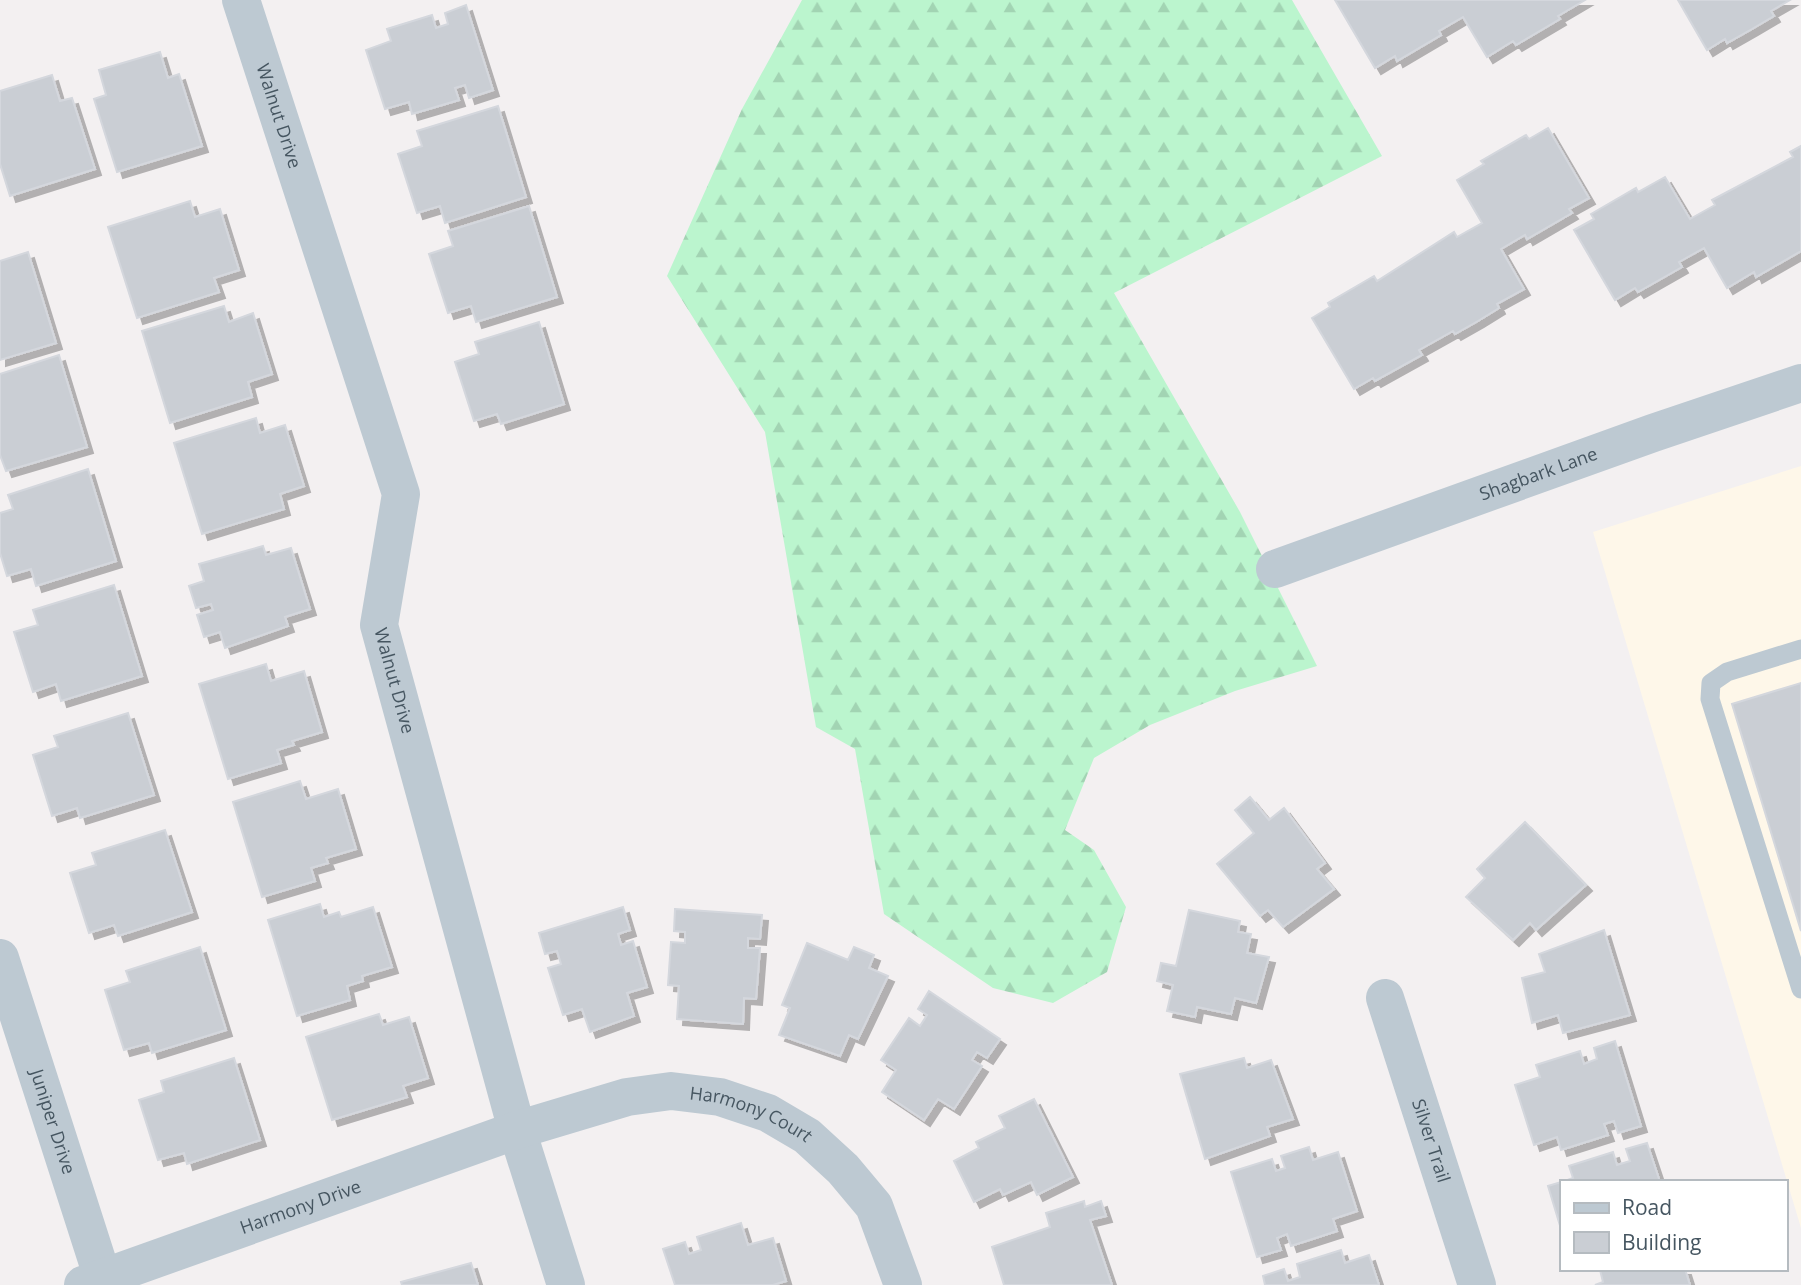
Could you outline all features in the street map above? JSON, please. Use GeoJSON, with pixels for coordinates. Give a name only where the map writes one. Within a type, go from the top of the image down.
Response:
{"type":"FeatureCollection","features":[{"type":"Feature","properties":{"kind":"street","name":"Walnut Drive"},"geometry":{"type":"LineString","coordinates":[[241,0],[401,494],[379,625],[517,1130],[566,1285]]}},
{"type":"Feature","properties":{"kind":"street","name":"Shagbark Lane"},"geometry":{"type":"LineString","coordinates":[[1276,569],[1801,383]]}},
{"type":"Feature","properties":{"kind":"street","name":"Juniper Drive"},"geometry":{"type":"LineString","coordinates":[[0,958],[97,1283]]}},
{"type":"Feature","properties":{"kind":"street","name":"Silver Trail"},"geometry":{"type":"LineString","coordinates":[[1385,998],[1477,1285]]}},
{"type":"Feature","properties":{"kind":"street","name":"Harmony Court"},"geometry":{"type":"LineString","coordinates":[[517,1130],[627,1097],[671,1091],[719,1097],[768,1113],[807,1136],[843,1169],[874,1206],[903,1285]]}},
{"type":"Feature","properties":{"kind":"street","name":"Harmony Drive"},"geometry":{"type":"LineString","coordinates":[[97,1283],[517,1130]]}},
{"type":"Feature","properties":{"kind":"lane"},"geometry":{"type":"LineString","coordinates":[[1801,649],[1727,672],[1711,683],[1710,699],[1801,989]]}},
{"type":"Feature","properties":{"kind":"shaded area"},"geometry":{"type":"Polygon","coordinates":[[[1801,466],[1801,1228],[1787,1180],[1593,532],[1801,466]]]}},
{"type":"Feature","properties":{"kind":"green space"},"geometry":{"type":"Polygon","coordinates":[[[802,0],[1292,0],[1382,156],[1114,293],[1240,512],[1317,666],[1235,691],[1150,725],[1094,758],[1065,830],[1094,850],[1126,907],[1107,972],[1053,1003],[993,988],[884,914],[855,749],[816,727],[765,432],[667,276],[742,109],[802,0]]]}},
{"type":"Feature","properties":{"kind":"building"},"geometry":{"type":"Polygon","coordinates":[[[1335,0],[1585,0],[1558,16],[1560,19],[1516,45],[1513,41],[1487,57],[1463,17],[1439,31],[1441,35],[1397,61],[1395,56],[1375,68],[1335,0]]]}},
{"type":"Feature","properties":{"kind":"building"},"geometry":{"type":"Polygon","coordinates":[[[1678,0],[1790,0],[1771,11],[1774,16],[1727,43],[1725,39],[1707,50],[1678,0]]]}},
{"type":"Feature","properties":{"kind":"building"},"geometry":{"type":"Polygon","coordinates":[[[466,5],[493,90],[469,98],[465,85],[455,88],[459,100],[412,114],[409,102],[385,109],[366,50],[391,41],[387,29],[432,15],[436,28],[448,24],[445,13],[466,5]]]}},
{"type":"Feature","properties":{"kind":"building"},"geometry":{"type":"Polygon","coordinates":[[[160,52],[168,78],[179,74],[202,146],[117,172],[94,99],[106,95],[99,70],[160,52]]]}},
{"type":"Feature","properties":{"kind":"building"},"geometry":{"type":"Polygon","coordinates":[[[52,75],[60,101],[72,98],[95,169],[10,196],[0,164],[0,91],[52,75]]]}},
{"type":"Feature","properties":{"kind":"building"},"geometry":{"type":"Polygon","coordinates":[[[498,106],[526,197],[445,223],[440,206],[417,213],[398,154],[422,146],[417,131],[498,106]]]}},
{"type":"Feature","properties":{"kind":"building"},"geometry":{"type":"Polygon","coordinates":[[[1548,128],[1589,198],[1569,209],[1572,213],[1527,239],[1525,235],[1501,249],[1524,289],[1497,304],[1499,308],[1478,321],[1419,350],[1422,355],[1375,381],[1373,378],[1354,389],[1312,318],[1330,307],[1328,303],[1374,276],[1377,281],[1454,232],[1457,237],[1482,223],[1457,180],[1484,164],[1481,161],[1526,135],[1529,139],[1548,128]]]}},
{"type":"Feature","properties":{"kind":"building"},"geometry":{"type":"Polygon","coordinates":[[[1801,146],[1801,251],[1756,277],[1754,272],[1727,288],[1704,248],[1679,262],[1682,267],[1638,292],[1635,288],[1615,300],[1574,230],[1594,219],[1591,214],[1636,188],[1638,192],[1665,177],[1690,219],[1715,205],[1712,200],[1793,157],[1790,152],[1801,146]]]}},
{"type":"Feature","properties":{"kind":"building"},"geometry":{"type":"Polygon","coordinates":[[[190,201],[195,217],[220,209],[239,270],[214,278],[219,292],[137,318],[108,227],[190,201]]]}},
{"type":"Feature","properties":{"kind":"building"},"geometry":{"type":"Polygon","coordinates":[[[529,206],[557,297],[476,322],[471,306],[448,313],[429,254],[453,246],[448,231],[529,206]]]}},
{"type":"Feature","properties":{"kind":"building"},"geometry":{"type":"Polygon","coordinates":[[[28,252],[56,343],[0,360],[0,261],[28,252]]]}},
{"type":"Feature","properties":{"kind":"building"},"geometry":{"type":"Polygon","coordinates":[[[224,306],[229,322],[253,313],[272,374],[248,382],[252,397],[170,423],[142,331],[224,306]]]}},
{"type":"Feature","properties":{"kind":"building"},"geometry":{"type":"Polygon","coordinates":[[[539,322],[564,404],[501,424],[497,414],[474,421],[455,362],[479,354],[475,342],[539,322]]]}},
{"type":"Feature","properties":{"kind":"building"},"geometry":{"type":"Polygon","coordinates":[[[59,355],[87,447],[6,471],[0,455],[0,374],[59,355]]]}},
{"type":"Feature","properties":{"kind":"building"},"geometry":{"type":"Polygon","coordinates":[[[256,418],[260,433],[285,425],[304,486],[280,494],[284,509],[202,534],[174,443],[256,418]]]}},
{"type":"Feature","properties":{"kind":"building"},"geometry":{"type":"Polygon","coordinates":[[[88,469],[116,561],[36,586],[31,569],[7,576],[0,553],[0,513],[13,509],[8,495],[88,469]]]}},
{"type":"Feature","properties":{"kind":"building"},"geometry":{"type":"Polygon","coordinates":[[[263,546],[266,555],[291,548],[310,609],[285,617],[288,626],[225,648],[220,632],[204,637],[197,615],[213,610],[211,604],[196,608],[189,586],[204,581],[199,564],[263,546]]]}},
{"type":"Feature","properties":{"kind":"building"},"geometry":{"type":"Polygon","coordinates":[[[114,585],[142,676],[61,701],[56,684],[33,692],[14,632],[38,625],[33,610],[114,585]]]}},
{"type":"Feature","properties":{"kind":"building"},"geometry":{"type":"Polygon","coordinates":[[[266,664],[271,681],[304,671],[322,732],[292,741],[294,745],[277,750],[281,763],[228,779],[199,684],[266,664]]]}},
{"type":"Feature","properties":{"kind":"building"},"geometry":{"type":"Polygon","coordinates":[[[1801,683],[1801,931],[1732,704],[1801,683]]]}},
{"type":"Feature","properties":{"kind":"building"},"geometry":{"type":"Polygon","coordinates":[[[128,713],[154,795],[80,818],[77,808],[52,816],[33,755],[58,747],[54,736],[128,713]]]}},
{"type":"Feature","properties":{"kind":"building"},"geometry":{"type":"Polygon","coordinates":[[[300,781],[306,799],[338,789],[356,849],[326,858],[328,863],[311,868],[315,881],[262,897],[233,802],[300,781]]]}},
{"type":"Feature","properties":{"kind":"building"},"geometry":{"type":"Polygon","coordinates":[[[1250,797],[1269,820],[1284,808],[1325,863],[1317,869],[1334,889],[1283,927],[1268,910],[1260,916],[1217,864],[1254,833],[1235,810],[1250,797]]]}},
{"type":"Feature","properties":{"kind":"building"},"geometry":{"type":"Polygon","coordinates":[[[1525,822],[1586,885],[1536,930],[1530,923],[1513,940],[1466,897],[1485,878],[1477,869],[1525,822]]]}},
{"type":"Feature","properties":{"kind":"building"},"geometry":{"type":"Polygon","coordinates":[[[165,830],[192,912],[118,936],[114,925],[89,933],[70,873],[96,865],[92,853],[165,830]]]}},
{"type":"Feature","properties":{"kind":"building"},"geometry":{"type":"Polygon","coordinates":[[[320,904],[324,917],[339,912],[341,917],[373,907],[392,967],[362,976],[363,981],[347,986],[350,1000],[297,1016],[268,920],[320,904]]]}},
{"type":"Feature","properties":{"kind":"building"},"geometry":{"type":"Polygon","coordinates":[[[623,907],[630,930],[618,934],[621,945],[633,941],[647,987],[627,993],[634,1016],[590,1032],[582,1009],[563,1015],[548,968],[561,964],[557,951],[545,954],[539,933],[623,907]]]}},
{"type":"Feature","properties":{"kind":"building"},"geometry":{"type":"Polygon","coordinates":[[[675,909],[762,915],[760,939],[748,938],[748,948],[760,948],[756,999],[744,998],[743,1024],[677,1019],[679,986],[668,985],[671,942],[685,943],[685,932],[674,931],[675,909]]]}},
{"type":"Feature","properties":{"kind":"building"},"geometry":{"type":"Polygon","coordinates":[[[1189,910],[1240,921],[1238,932],[1251,934],[1247,953],[1269,957],[1256,1003],[1235,998],[1231,1014],[1197,1007],[1195,1017],[1167,1011],[1173,985],[1157,981],[1161,963],[1176,966],[1189,910]]]}},
{"type":"Feature","properties":{"kind":"building"},"geometry":{"type":"Polygon","coordinates":[[[1604,930],[1630,1015],[1563,1033],[1558,1015],[1532,1023],[1522,978],[1545,972],[1539,954],[1604,930]]]}},
{"type":"Feature","properties":{"kind":"building"},"geometry":{"type":"Polygon","coordinates":[[[807,943],[848,960],[854,947],[874,955],[869,968],[888,976],[858,1039],[849,1035],[840,1056],[779,1035],[790,1008],[782,1005],[807,943]]]}},
{"type":"Feature","properties":{"kind":"building"},"geometry":{"type":"Polygon","coordinates":[[[200,947],[226,1030],[152,1053],[149,1043],[124,1050],[105,990],[130,982],[126,971],[200,947]]]}},
{"type":"Feature","properties":{"kind":"building"},"geometry":{"type":"Polygon","coordinates":[[[929,991],[1000,1039],[987,1058],[977,1052],[972,1060],[982,1066],[954,1109],[938,1099],[924,1120],[882,1092],[896,1070],[881,1060],[909,1018],[920,1026],[927,1015],[918,1009],[929,991]]]}},
{"type":"Feature","properties":{"kind":"building"},"geometry":{"type":"Polygon","coordinates":[[[379,1014],[383,1025],[409,1017],[428,1078],[403,1086],[407,1097],[332,1120],[306,1037],[379,1014]]]}},
{"type":"Feature","properties":{"kind":"building"},"geometry":{"type":"Polygon","coordinates":[[[1615,1041],[1641,1126],[1618,1133],[1614,1121],[1604,1124],[1608,1135],[1561,1150],[1557,1137],[1534,1145],[1515,1085],[1540,1077],[1536,1065],[1580,1051],[1584,1064],[1597,1059],[1594,1048],[1615,1041]]]}},
{"type":"Feature","properties":{"kind":"building"},"geometry":{"type":"Polygon","coordinates":[[[234,1058],[260,1140],[187,1164],[184,1153],[158,1160],[139,1100],[164,1092],[161,1081],[234,1058]]]}},
{"type":"Feature","properties":{"kind":"building"},"geometry":{"type":"Polygon","coordinates":[[[1244,1058],[1247,1068],[1271,1060],[1293,1119],[1267,1127],[1270,1136],[1205,1159],[1180,1074],[1244,1058]]]}},
{"type":"Feature","properties":{"kind":"building"},"geometry":{"type":"Polygon","coordinates":[[[1034,1099],[1073,1177],[1037,1195],[1031,1182],[1003,1195],[1000,1189],[974,1202],[954,1161],[979,1148],[976,1142],[1005,1128],[999,1116],[1034,1099]]]}},
{"type":"Feature","properties":{"kind":"building"},"geometry":{"type":"Polygon","coordinates":[[[1647,1143],[1659,1180],[1568,1180],[1573,1178],[1569,1166],[1613,1152],[1617,1165],[1630,1161],[1626,1149],[1647,1143]]]}},
{"type":"Feature","properties":{"kind":"building"},"geometry":{"type":"Polygon","coordinates":[[[1309,1147],[1313,1160],[1338,1152],[1357,1211],[1333,1219],[1337,1231],[1291,1246],[1287,1234],[1277,1238],[1281,1250],[1257,1257],[1231,1172],[1272,1159],[1276,1171],[1285,1168],[1281,1156],[1309,1147]]]}},
{"type":"Feature","properties":{"kind":"building"},"geometry":{"type":"Polygon","coordinates":[[[1560,1182],[1560,1226],[1548,1186],[1560,1182]]]}},
{"type":"Feature","properties":{"kind":"building"},"geometry":{"type":"Polygon","coordinates":[[[1084,1201],[1085,1207],[1101,1201],[1106,1216],[1090,1220],[1112,1285],[1004,1285],[992,1247],[1050,1227],[1046,1213],[1084,1201]]]}},
{"type":"Feature","properties":{"kind":"building"},"geometry":{"type":"Polygon","coordinates":[[[741,1223],[748,1245],[773,1238],[786,1281],[773,1285],[675,1285],[663,1249],[685,1242],[689,1254],[701,1250],[697,1237],[741,1223]]]}},
{"type":"Feature","properties":{"kind":"building"},"geometry":{"type":"Polygon","coordinates":[[[1341,1250],[1345,1263],[1369,1255],[1379,1285],[1265,1285],[1263,1276],[1284,1269],[1288,1281],[1300,1277],[1297,1264],[1341,1250]]]}},
{"type":"Feature","properties":{"kind":"building"},"geometry":{"type":"Polygon","coordinates":[[[471,1263],[478,1285],[402,1285],[401,1282],[471,1263]]]}},
{"type":"Feature","properties":{"kind":"building"},"geometry":{"type":"Polygon","coordinates":[[[1600,1271],[1686,1271],[1690,1285],[1595,1285],[1603,1282],[1600,1271]]]}}]}
